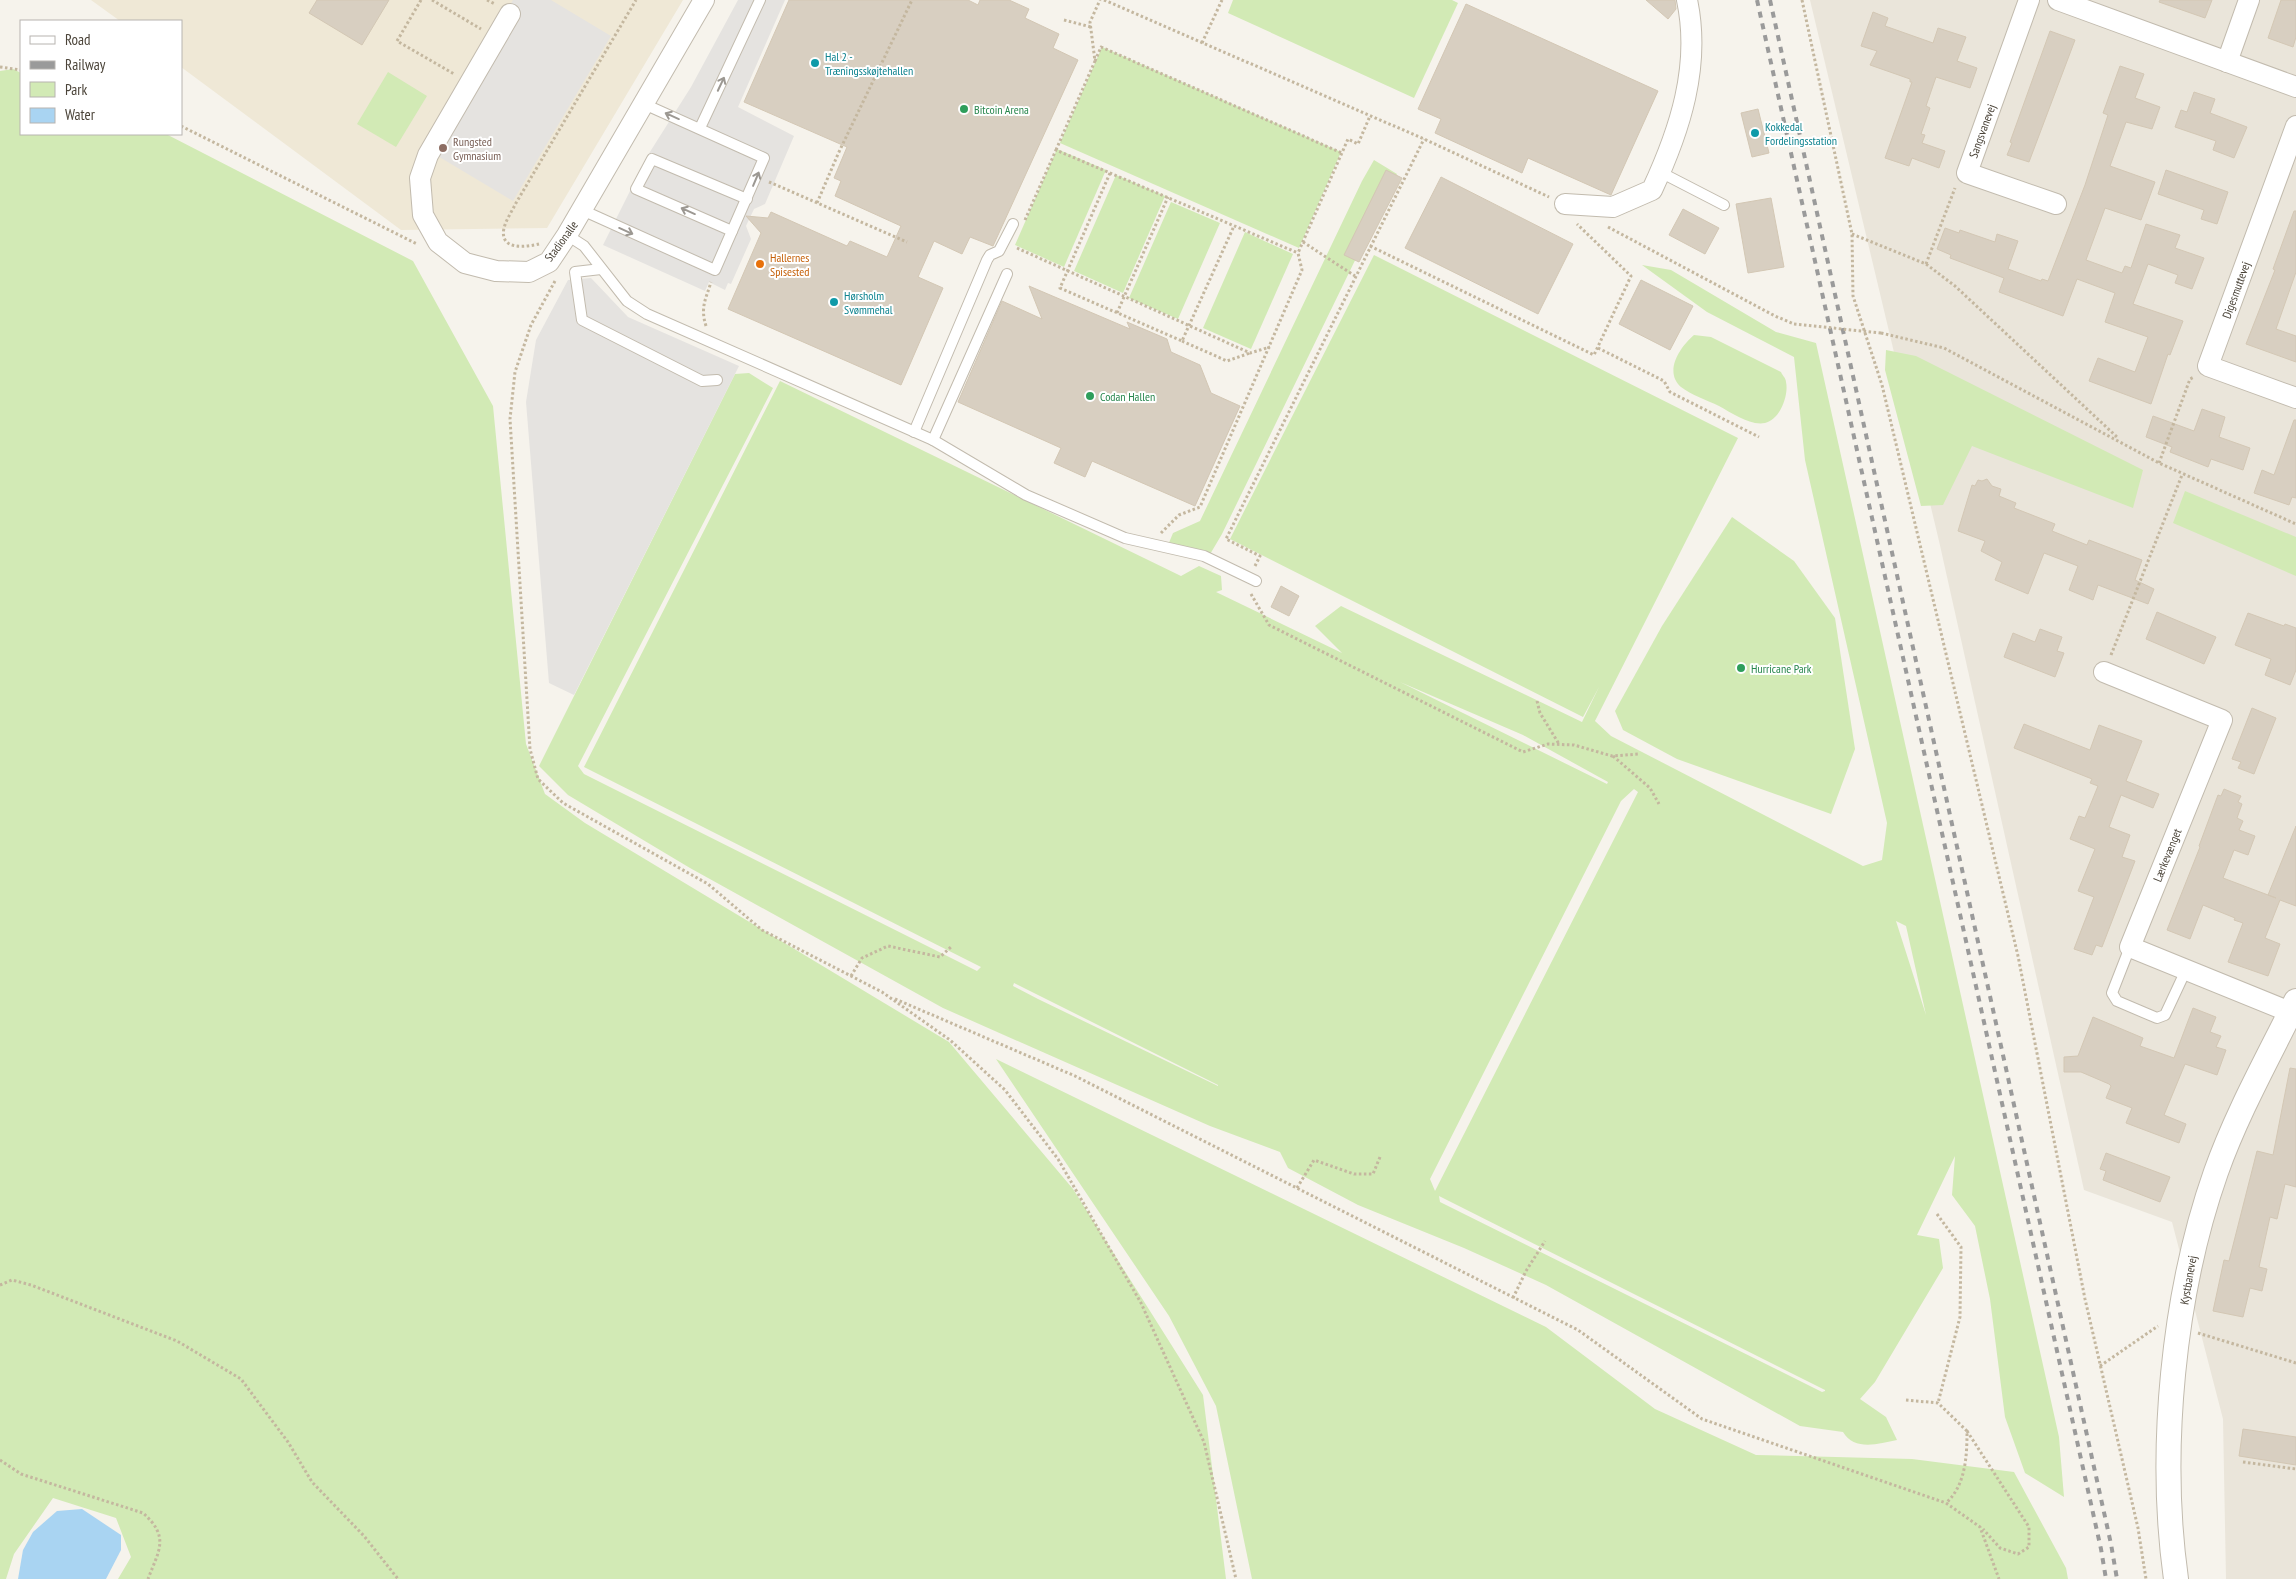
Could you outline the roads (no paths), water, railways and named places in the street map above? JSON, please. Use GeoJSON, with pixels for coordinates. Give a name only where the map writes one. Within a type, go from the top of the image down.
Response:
{"type":"FeatureCollection","features":[{"type":"Feature","properties":{"kind":"street","name":"Stadionalle"},"geometry":{"type":"LineString","coordinates":[[510,14],[428,154],[420,178],[423,215],[438,242],[465,263],[496,271],[530,272],[549,262],[567,235],[704,0]]}},
{"type":"Feature","properties":{"kind":"street"},"geometry":{"type":"LineString","coordinates":[[1565,204],[1613,207],[1652,190],[1668,155],[1687,94],[1693,28],[1687,0]]}},
{"type":"Feature","properties":{"kind":"street","name":"Sangsvanevej"},"geometry":{"type":"LineString","coordinates":[[2029,0],[1967,173],[2056,204]]}},
{"type":"Feature","properties":{"kind":"street"},"geometry":{"type":"LineString","coordinates":[[2058,0],[2296,88]]}},
{"type":"Feature","properties":{"kind":"street"},"geometry":{"type":"LineString","coordinates":[[2227,62],[2249,0]]}},
{"type":"Feature","properties":{"kind":"street","name":"Digesmuttevej"},"geometry":{"type":"LineString","coordinates":[[2296,126],[2208,366],[2296,398]]}},
{"type":"Feature","properties":{"kind":"street","name":"Lærkevænget"},"geometry":{"type":"LineString","coordinates":[[2104,672],[2222,720],[2130,947]]}},
{"type":"Feature","properties":{"kind":"street"},"geometry":{"type":"LineString","coordinates":[[2130,947],[2186,970],[2293,1007]]}},
{"type":"Feature","properties":{"kind":"street","name":"Kystbanevej"},"geometry":{"type":"LineString","coordinates":[[2176,1579],[2168,1498],[2170,1417],[2180,1328],[2193,1249],[2216,1172],[2246,1098],[2293,1007]]}},
{"type":"Feature","properties":{"kind":"lane"},"geometry":{"type":"LineString","coordinates":[[700,128],[760,0]]}},
{"type":"Feature","properties":{"kind":"lane"},"geometry":{"type":"LineString","coordinates":[[582,210],[715,270],[764,158],[644,104]]}},
{"type":"Feature","properties":{"kind":"lane"},"geometry":{"type":"LineString","coordinates":[[732,231],[636,188],[652,159],[747,199]]}},
{"type":"Feature","properties":{"kind":"lane"},"geometry":{"type":"LineString","coordinates":[[1660,172],[1724,205]]}},
{"type":"Feature","properties":{"kind":"lane"},"geometry":{"type":"LineString","coordinates":[[914,432],[987,260],[990,255],[999,251],[1017,227]]}},
{"type":"Feature","properties":{"kind":"lane"},"geometry":{"type":"LineString","coordinates":[[567,235],[584,246],[627,301],[647,314],[933,440],[1026,495],[1125,538],[1204,556],[1249,578]]}},
{"type":"Feature","properties":{"kind":"lane"},"geometry":{"type":"LineString","coordinates":[[601,269],[575,272],[582,320],[702,381],[717,380]]}},
{"type":"Feature","properties":{"kind":"lane"},"geometry":{"type":"LineString","coordinates":[[933,440],[1007,274]]}},
{"type":"Feature","properties":{"kind":"lane"},"geometry":{"type":"LineString","coordinates":[[2130,947],[2112,993],[2117,1001],[2157,1018],[2165,1015],[2186,970]]}},
{"type":"Feature","properties":{"kind":"water"},"geometry":{"type":"Polygon","coordinates":[[[82,1509],[121,1535],[121,1550],[106,1579],[18,1579],[23,1550],[33,1532],[57,1511],[82,1509]]]}},
{"type":"Feature","properties":{"kind":"railway"},"geometry":{"type":"LineString","coordinates":[[1757,0],[2101,1549],[2106,1579]]}},
{"type":"Feature","properties":{"kind":"railway"},"geometry":{"type":"LineString","coordinates":[[1770,0],[2111,1544],[2117,1579]]}},
{"type":"Feature","properties":{"kind":"place","name":"Hal 2 - Træningsskøjtehallen"},"geometry":{"type":"Point","coordinates":[815,63]}},
{"type":"Feature","properties":{"kind":"place","name":"Bitcoin Arena"},"geometry":{"type":"Point","coordinates":[964,109]}},
{"type":"Feature","properties":{"kind":"place","name":"Kokkedal Fordelingsstation"},"geometry":{"type":"Point","coordinates":[1755,133]}},
{"type":"Feature","properties":{"kind":"place","name":"Rungsted Gymnasium"},"geometry":{"type":"Point","coordinates":[443,148]}},
{"type":"Feature","properties":{"kind":"place","name":"Hallernes Spisested"},"geometry":{"type":"Point","coordinates":[760,264]}},
{"type":"Feature","properties":{"kind":"place","name":"Hørsholm Svømmehal"},"geometry":{"type":"Point","coordinates":[834,302]}},
{"type":"Feature","properties":{"kind":"place","name":"Codan Hallen"},"geometry":{"type":"Point","coordinates":[1090,396]}},
{"type":"Feature","properties":{"kind":"place","name":"Hurricane Park"},"geometry":{"type":"Point","coordinates":[1741,668]}}]}
